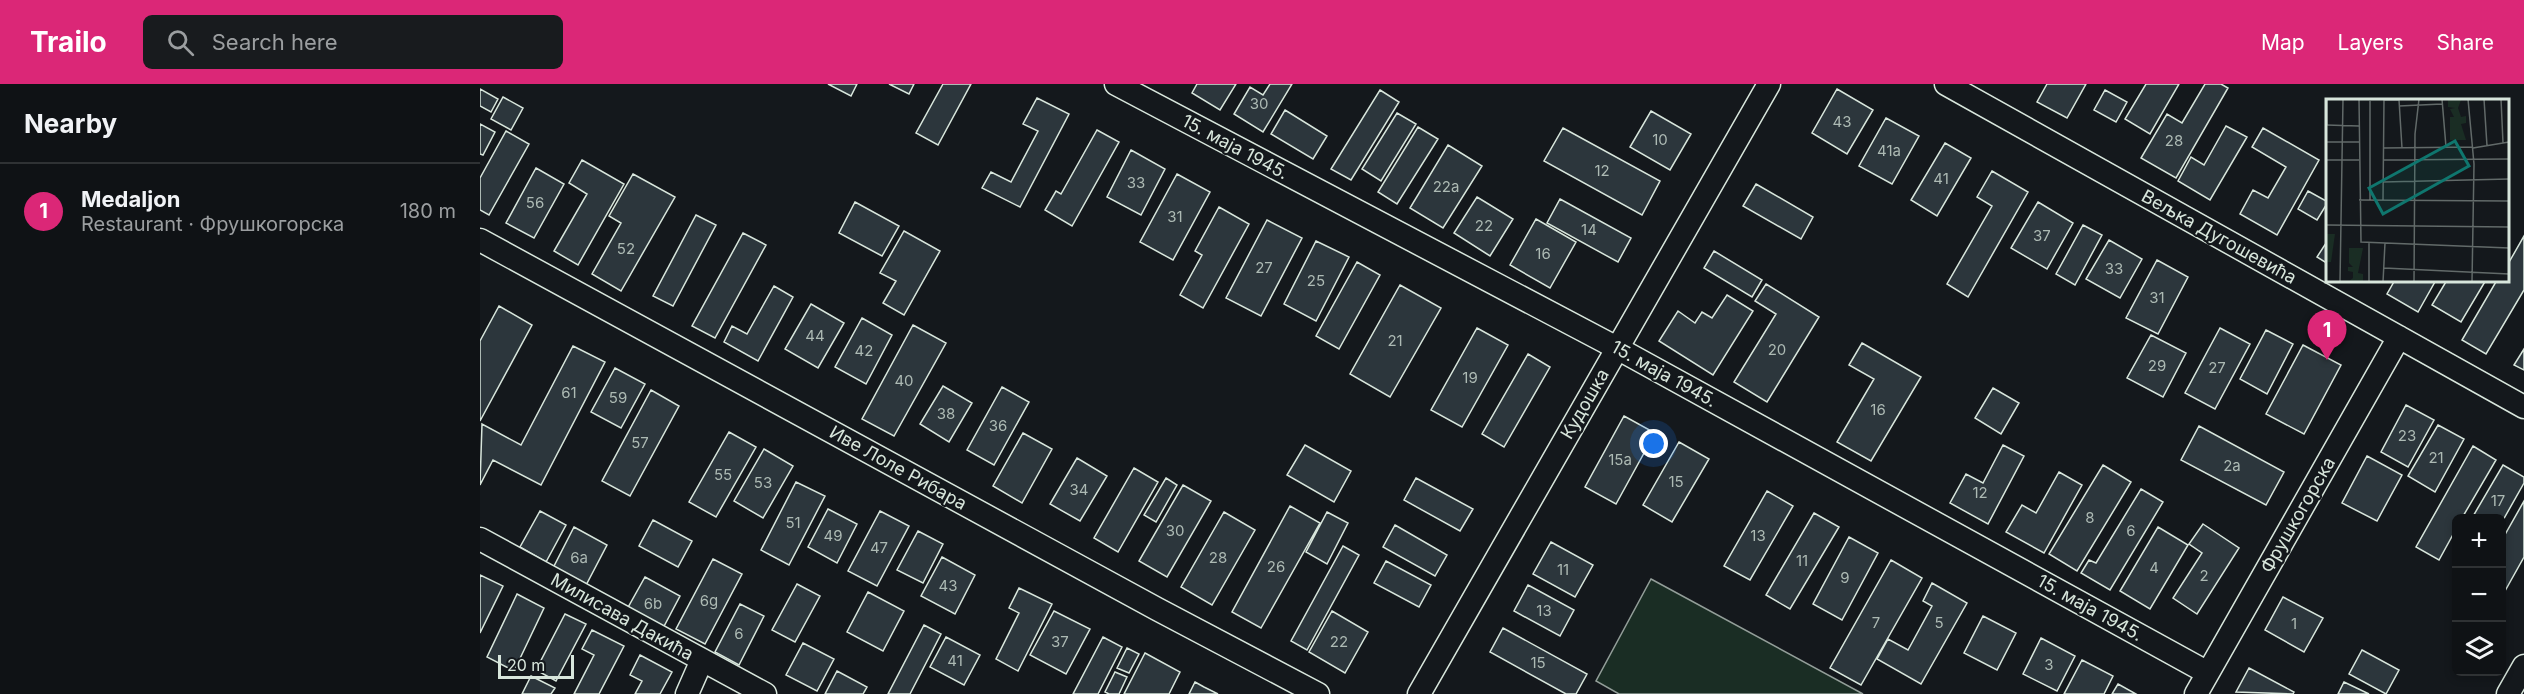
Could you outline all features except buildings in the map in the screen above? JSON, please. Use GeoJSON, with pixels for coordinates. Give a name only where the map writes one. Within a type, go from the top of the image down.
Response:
{"type":"FeatureCollection","features":[{"type":"Feature","properties":{"kind":"street","name":"15. маја 1945."},"geometry":{"type":"LineString","coordinates":[[1116,84],[1617,348],[2208,673]]}},
{"type":"Feature","properties":{"kind":"street","name":"Кудошка"},"geometry":{"type":"LineString","coordinates":[[1419,694],[1770,84]]}},
{"type":"Feature","properties":{"kind":"street","name":"Вељка Дугошевића"},"geometry":{"type":"LineString","coordinates":[[1946,84],[2524,407]]}},
{"type":"Feature","properties":{"kind":"street","name":"Иве Лоле Рибара"},"geometry":{"type":"LineString","coordinates":[[480,240],[1157,609],[1318,694]]}},
{"type":"Feature","properties":{"kind":"street","name":"Фрушкогорска"},"geometry":{"type":"LineString","coordinates":[[2196,694],[2399,337]]}},
{"type":"Feature","properties":{"kind":"street","name":"Милисава Дакића"},"geometry":{"type":"LineString","coordinates":[[480,539],[765,694]]}},
{"type":"Feature","properties":{"kind":"street"},"geometry":{"type":"LineString","coordinates":[[687,694],[702,660]]}},
{"type":"Feature","properties":{"kind":"street"},"geometry":{"type":"LineString","coordinates":[[2508,694],[2524,666]]}},
{"type":"Feature","properties":{"kind":"green space"},"geometry":{"type":"Polygon","coordinates":[[[1651,579],[1863,694],[1619,694],[1596,681],[1651,579]]]}},
{"type":"Feature","properties":{"kind":"place","name":"Medaljon"},"geometry":{"type":"Point","coordinates":[2327,360]}}]}
